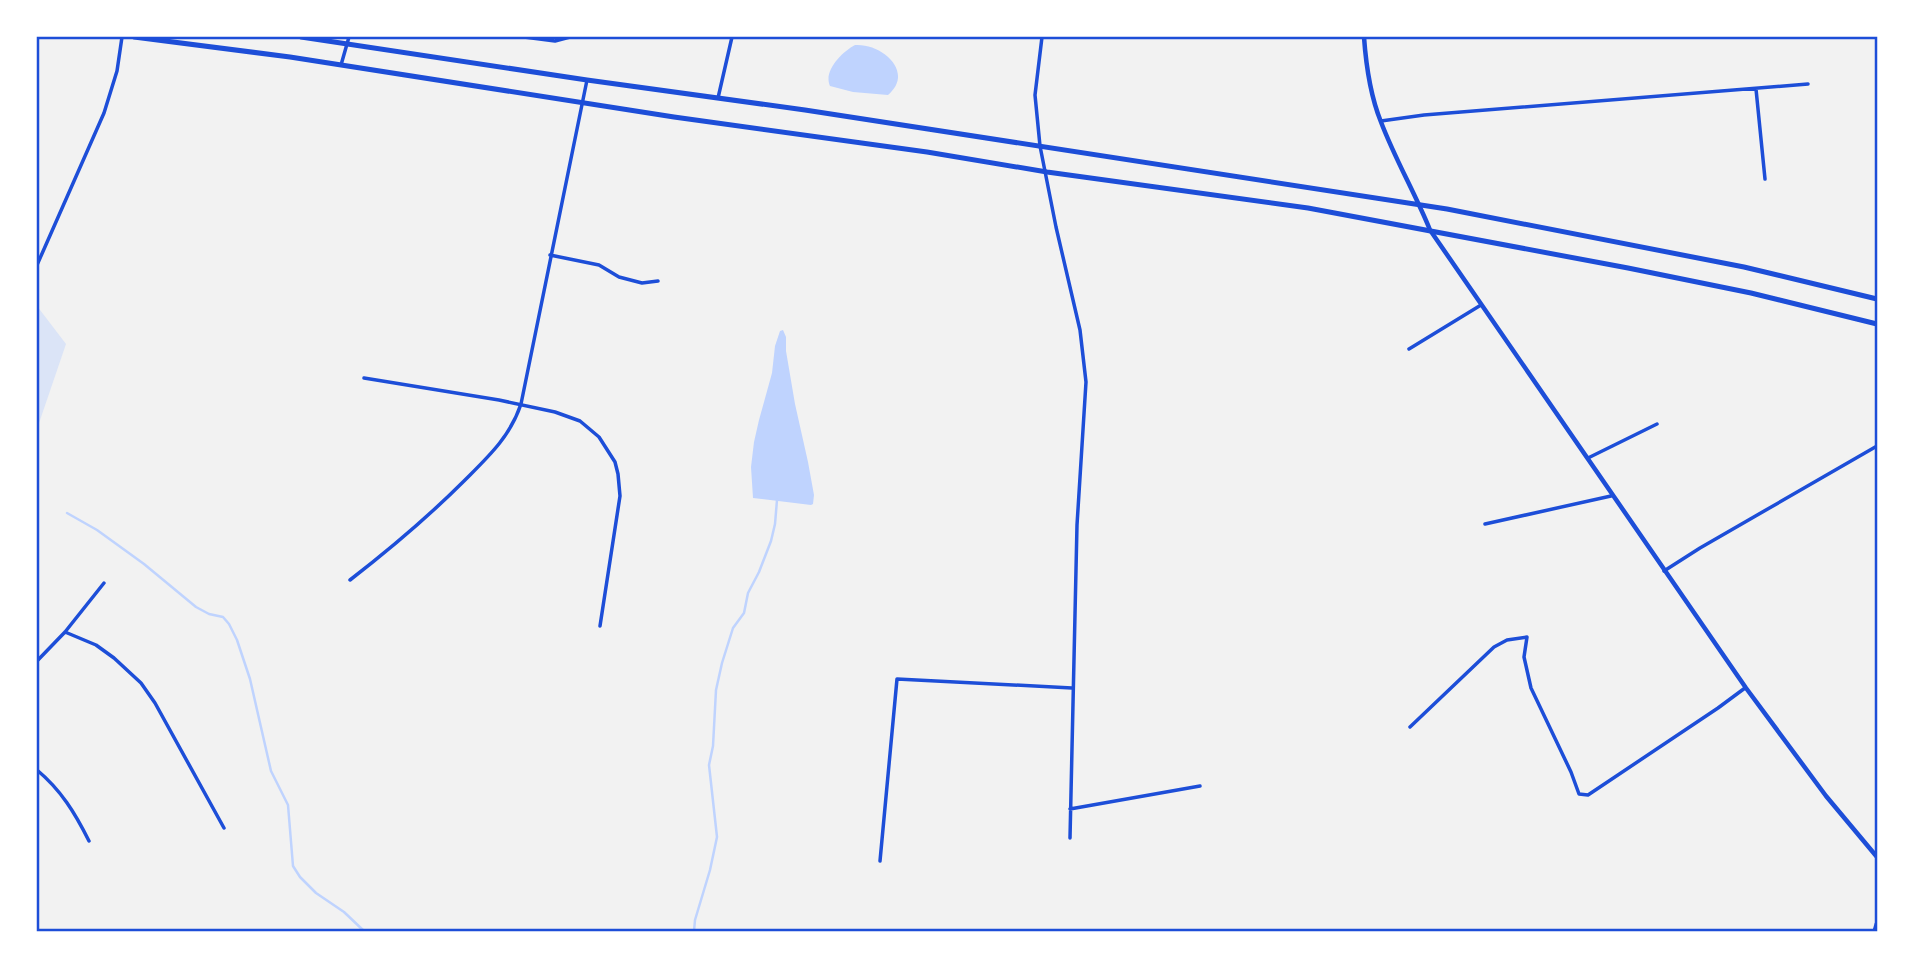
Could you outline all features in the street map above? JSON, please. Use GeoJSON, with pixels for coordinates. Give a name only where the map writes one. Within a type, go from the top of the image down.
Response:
{"type":"FeatureCollection","features":[{"type":"Feature","properties":{"kind":"main road"},"geometry":{"type":"LineString","coordinates":[[134,37],[341,65],[1047,172],[1308,208],[1751,293],[1877,324]]}},
{"type":"Feature","properties":{"kind":"main road"},"geometry":{"type":"LineString","coordinates":[[301,37],[348,40],[587,80],[1420,204],[1744,267],[1877,299]]}},
{"type":"Feature","properties":{"kind":"main road"},"geometry":{"type":"LineString","coordinates":[[1875,931],[1877,924]]}},
{"type":"Feature","properties":{"kind":"street"},"geometry":{"type":"LineString","coordinates":[[37,265],[104,113],[117,71],[122,37]]}},
{"type":"Feature","properties":{"kind":"street"},"geometry":{"type":"LineString","coordinates":[[524,37],[555,41],[570,37]]}},
{"type":"Feature","properties":{"kind":"street"},"geometry":{"type":"LineString","coordinates":[[718,98],[732,37]]}},
{"type":"Feature","properties":{"kind":"street"},"geometry":{"type":"LineString","coordinates":[[1042,37],[1035,95],[1040,146],[1080,330],[1085,367],[1077,524],[1070,838]]}},
{"type":"Feature","properties":{"kind":"street"},"geometry":{"type":"LineString","coordinates":[[1364,37],[1371,86],[1381,121],[1430,230],[1746,688],[1826,796],[1877,857]]}},
{"type":"Feature","properties":{"kind":"street"},"geometry":{"type":"LineString","coordinates":[[341,65],[348,40]]}},
{"type":"Feature","properties":{"kind":"street"},"geometry":{"type":"LineString","coordinates":[[350,580],[410,533],[494,452],[512,427],[521,404],[587,80]]}},
{"type":"Feature","properties":{"kind":"street"},"geometry":{"type":"LineString","coordinates":[[1381,121],[1808,83]]}},
{"type":"Feature","properties":{"kind":"street"},"geometry":{"type":"LineString","coordinates":[[1756,89],[1765,179]]}},
{"type":"Feature","properties":{"kind":"street"},"geometry":{"type":"LineString","coordinates":[[550,255],[599,265],[619,277],[642,283],[658,281]]}},
{"type":"Feature","properties":{"kind":"street"},"geometry":{"type":"LineString","coordinates":[[1409,349],[1481,305]]}},
{"type":"Feature","properties":{"kind":"street"},"geometry":{"type":"LineString","coordinates":[[364,378],[555,412],[580,421],[599,437],[615,462],[620,485],[620,508],[600,626]]}},
{"type":"Feature","properties":{"kind":"street"},"geometry":{"type":"LineString","coordinates":[[1586,459],[1657,424]]}},
{"type":"Feature","properties":{"kind":"street"},"geometry":{"type":"LineString","coordinates":[[1664,571],[1877,446]]}},
{"type":"Feature","properties":{"kind":"street"},"geometry":{"type":"LineString","coordinates":[[1485,524],[1611,496]]}},
{"type":"Feature","properties":{"kind":"street"},"geometry":{"type":"LineString","coordinates":[[37,661],[65,632],[104,583]]}},
{"type":"Feature","properties":{"kind":"street"},"geometry":{"type":"LineString","coordinates":[[65,632],[105,651],[147,691],[225,828]]}},
{"type":"Feature","properties":{"kind":"street"},"geometry":{"type":"LineString","coordinates":[[1410,727],[1494,647],[1507,640],[1527,637],[1524,657],[1531,688],[1580,794],[1584,796],[1622,774],[1746,688]]}},
{"type":"Feature","properties":{"kind":"street"},"geometry":{"type":"LineString","coordinates":[[880,861],[897,679],[1072,688]]}},
{"type":"Feature","properties":{"kind":"street"},"geometry":{"type":"LineString","coordinates":[[37,770],[64,796],[89,841]]}},
{"type":"Feature","properties":{"kind":"street"},"geometry":{"type":"LineString","coordinates":[[1070,809],[1200,786]]}},
{"type":"Feature","properties":{"kind":"shaded area"},"geometry":{"type":"Polygon","coordinates":[[[37,306],[66,344],[37,429],[37,306]]]}},
{"type":"Feature","properties":{"kind":"water"},"geometry":{"type":"Polygon","coordinates":[[[855,45],[875,49],[892,61],[898,77],[888,95],[853,92],[830,86],[831,68],[855,45]]]}},
{"type":"Feature","properties":{"kind":"water"},"geometry":{"type":"Polygon","coordinates":[[[783,330],[814,495],[811,505],[753,498],[751,467],[754,442],[772,373],[775,346],[780,331],[783,330]]]}},
{"type":"Feature","properties":{"kind":"waterway"},"geometry":{"type":"LineString","coordinates":[[694,931],[717,837],[709,765],[713,746],[716,690],[733,628],[744,613],[748,593],[771,541],[777,500]]}},
{"type":"Feature","properties":{"kind":"waterway"},"geometry":{"type":"LineString","coordinates":[[67,513],[97,530],[144,564],[196,607],[223,617],[229,624],[250,679],[271,771],[288,805],[293,866],[316,893],[344,912],[364,931]]}}]}
